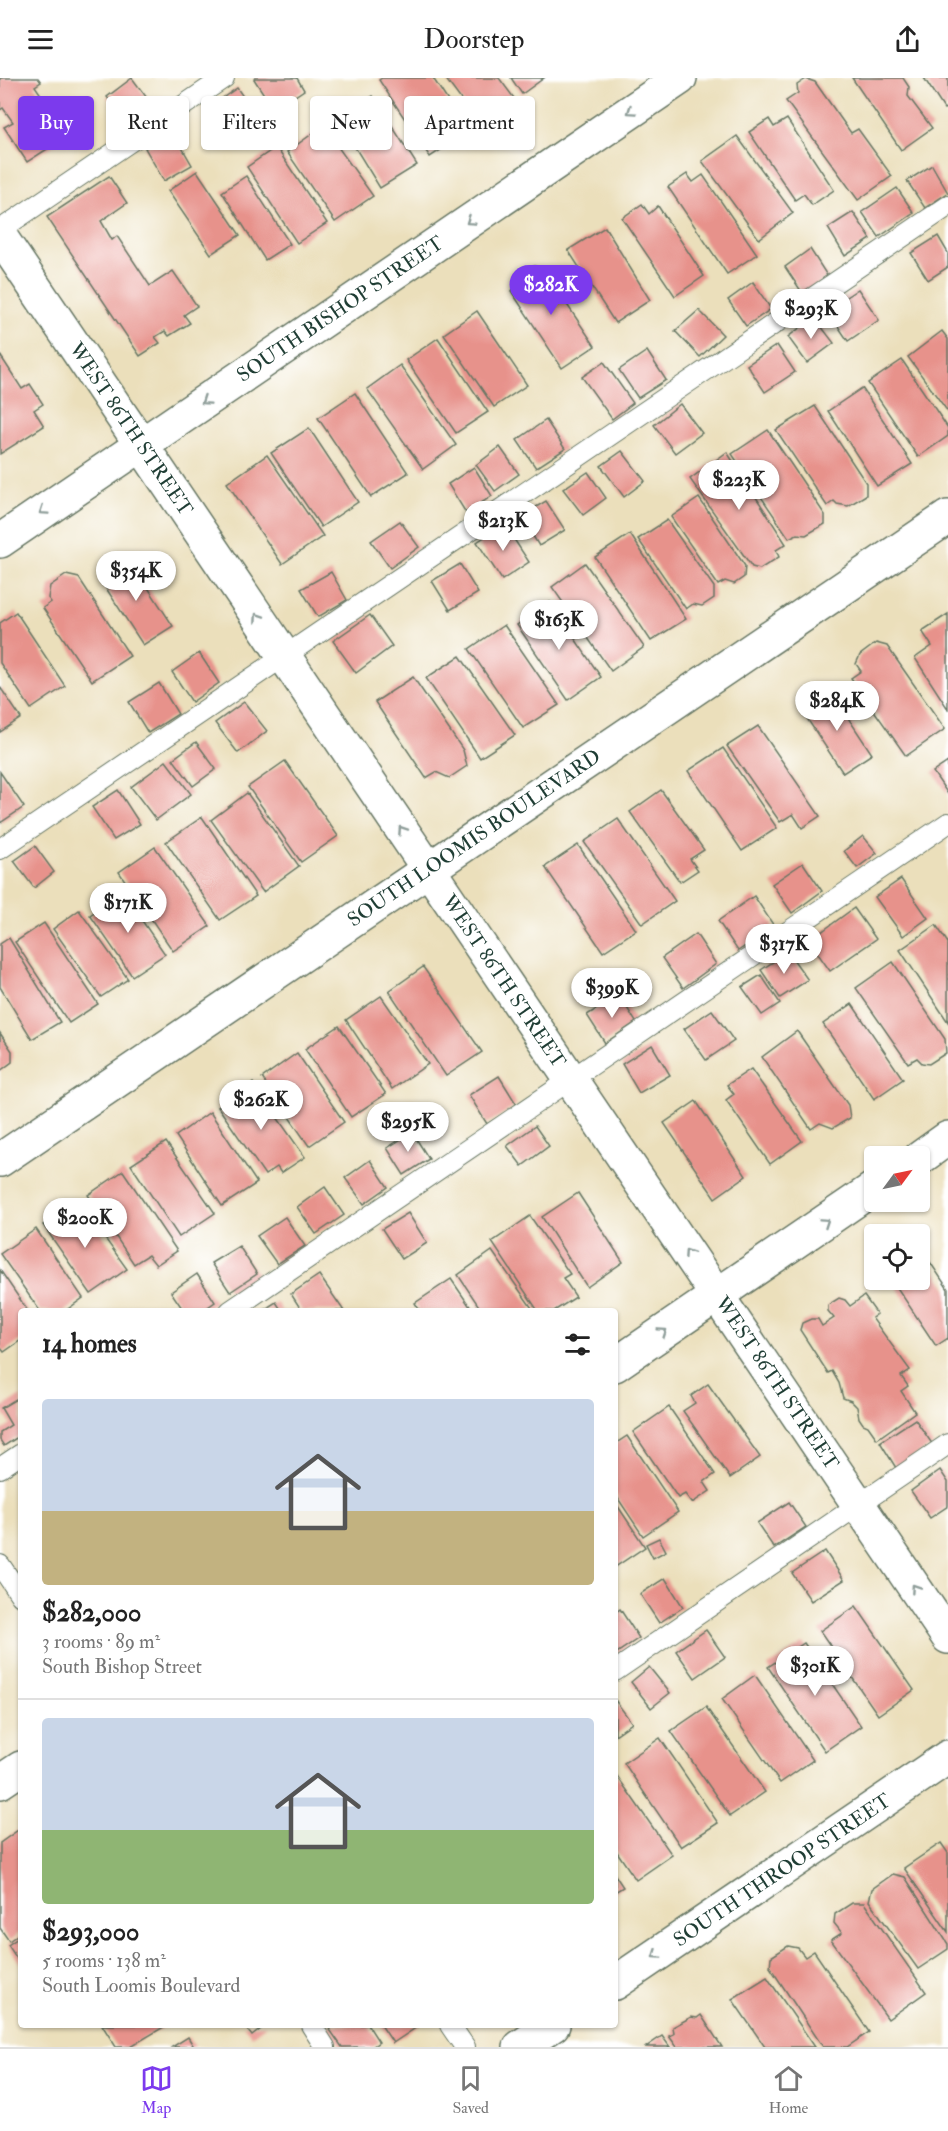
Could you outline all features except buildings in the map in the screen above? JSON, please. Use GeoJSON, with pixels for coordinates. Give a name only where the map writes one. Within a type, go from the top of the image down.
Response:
{"type":"FeatureCollection","features":[{"type":"Feature","properties":{"kind":"street","name":"SOUTH BISHOP STREET"},"geometry":{"type":"LineString","coordinates":[[0,541],[680,78]]}},
{"type":"Feature","properties":{"kind":"street","name":"WEST 86TH STREET"},"geometry":{"type":"LineString","coordinates":[[0,236],[948,1636]]}},
{"type":"Feature","properties":{"kind":"street","name":"SOUTH LOOMIS BOULEVARD"},"geometry":{"type":"LineString","coordinates":[[0,1160],[948,517]]}},
{"type":"Feature","properties":{"kind":"street"},"geometry":{"type":"LineString","coordinates":[[930,1151],[948,1138]]}},
{"type":"Feature","properties":{"kind":"street"},"geometry":{"type":"LineString","coordinates":[[618,1363],[864,1195]]}},
{"type":"Feature","properties":{"kind":"street","name":"SOUTH THROOP STREET"},"geometry":{"type":"LineString","coordinates":[[618,1981],[948,1757]]}},
{"type":"Feature","properties":{"kind":"street"},"geometry":{"type":"LineString","coordinates":[[0,1782],[18,1770]]}},
{"type":"Feature","properties":{"kind":"street"},"geometry":{"type":"LineString","coordinates":[[520,2047],[548,2028]]}},
{"type":"Feature","properties":{"kind":"lane"},"geometry":{"type":"LineString","coordinates":[[0,230],[224,78]]}},
{"type":"Feature","properties":{"kind":"lane"},"geometry":{"type":"LineString","coordinates":[[0,849],[948,206]]}},
{"type":"Feature","properties":{"kind":"lane"},"geometry":{"type":"LineString","coordinates":[[234,1308],[948,823]]}},
{"type":"Feature","properties":{"kind":"lane"},"geometry":{"type":"LineString","coordinates":[[618,1669],[948,1444]]}},
{"type":"Feature","properties":{"kind":"lane"},"geometry":{"type":"LineString","coordinates":[[0,1468],[18,1456]]}},
{"type":"Feature","properties":{"kind":"lane"},"geometry":{"type":"LineString","coordinates":[[0,1565],[18,1592]]}},
{"type":"Feature","properties":{"kind":"lane"},"geometry":{"type":"LineString","coordinates":[[313,2028],[326,2047]]}},
{"type":"Feature","properties":{"kind":"lane"},"geometry":{"type":"LineString","coordinates":[[452,2028],[465,2047]]}}]}
